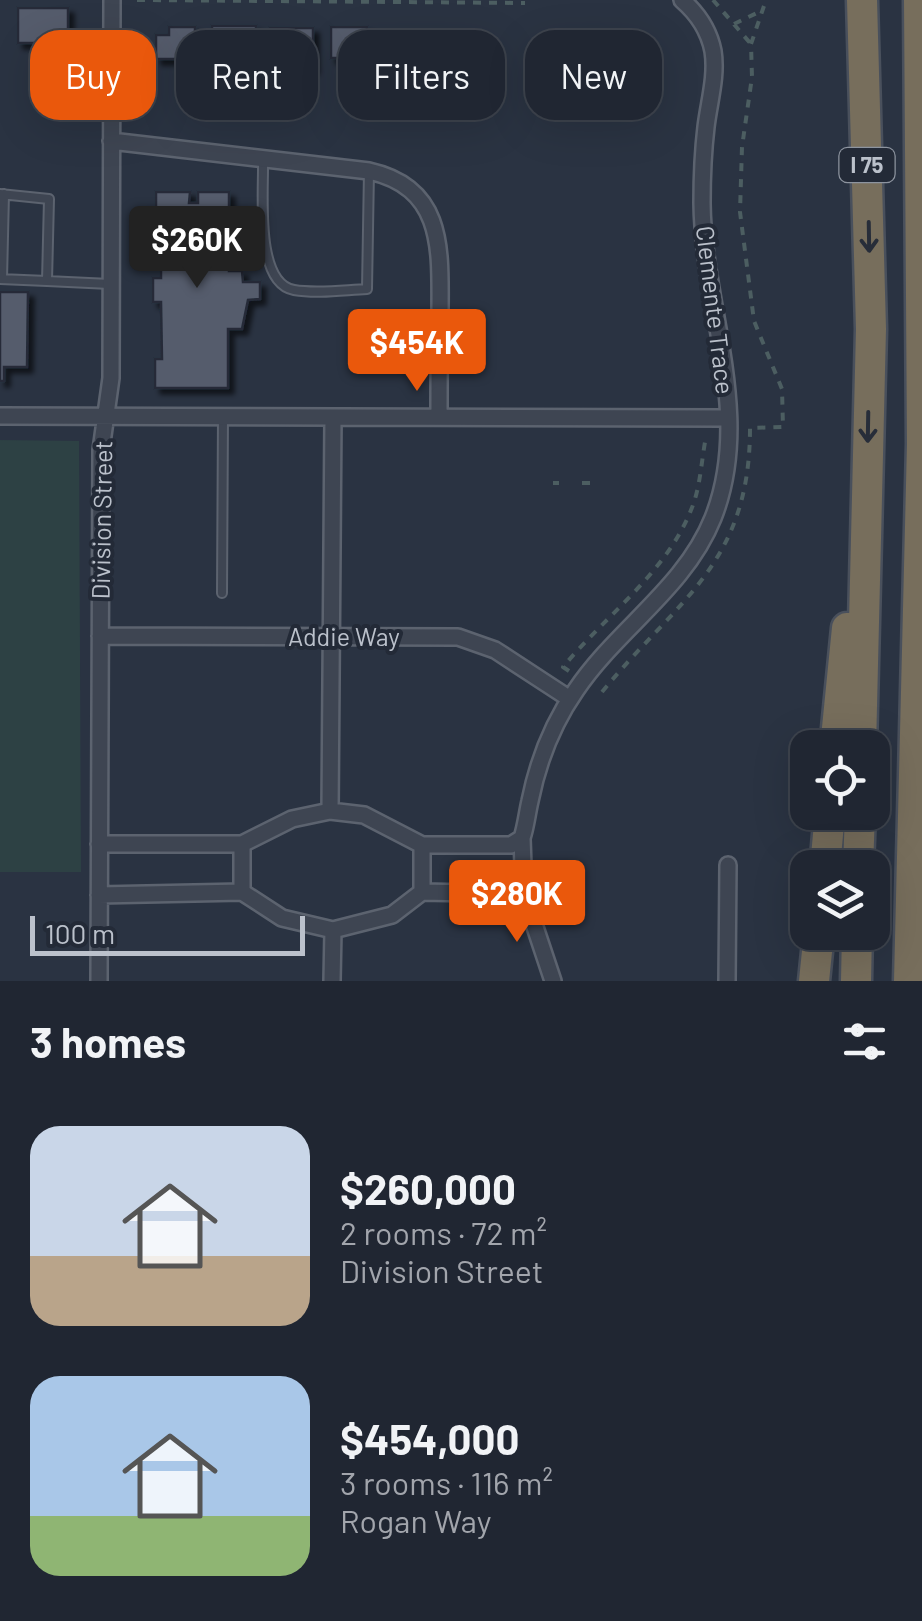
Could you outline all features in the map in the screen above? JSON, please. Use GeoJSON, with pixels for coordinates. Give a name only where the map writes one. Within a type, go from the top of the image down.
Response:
{"type":"FeatureCollection","features":[{"type":"Feature","properties":{"kind":"highway","name":"I 75"},"geometry":{"type":"LineString","coordinates":[[862,0],[870,329],[865,567]]}},
{"type":"Feature","properties":{"kind":"highway"},"geometry":{"type":"LineString","coordinates":[[909,981],[922,444],[919,0]]}},
{"type":"Feature","properties":{"kind":"highway"},"geometry":{"type":"LineString","coordinates":[[837,730],[848,621],[865,567]]}},
{"type":"Feature","properties":{"kind":"highway"},"geometry":{"type":"LineString","coordinates":[[861,730],[865,567]]}},
{"type":"Feature","properties":{"kind":"highway"},"geometry":{"type":"LineString","coordinates":[[814,981],[817,950]]}},
{"type":"Feature","properties":{"kind":"highway"},"geometry":{"type":"LineString","coordinates":[[856,981],[857,950]]}},
{"type":"Feature","properties":{"kind":"street","name":"Division Street"},"geometry":{"type":"LineString","coordinates":[[99,981],[101,450],[111,388],[112,0]]}},
{"type":"Feature","properties":{"kind":"street","name":"Clemente Trace"},"geometry":{"type":"LineString","coordinates":[[553,981],[524,894],[522,838],[550,734],[597,662],[676,579],[698,548],[723,485],[725,363],[707,272],[702,214],[713,56],[702,24],[682,0]]}},
{"type":"Feature","properties":{"kind":"street"},"geometry":{"type":"LineString","coordinates":[[111,141],[368,171],[392,178],[415,194],[432,219],[440,250],[439,417]]}},
{"type":"Feature","properties":{"kind":"street"},"geometry":{"type":"LineString","coordinates":[[0,416],[727,418]]}},
{"type":"Feature","properties":{"kind":"street"},"geometry":{"type":"LineString","coordinates":[[330,811],[333,416]]}},
{"type":"Feature","properties":{"kind":"street","name":"Addie Way"},"geometry":{"type":"LineString","coordinates":[[100,636],[444,636],[471,640],[495,650],[570,698]]}},
{"type":"Feature","properties":{"kind":"street"},"geometry":{"type":"LineString","coordinates":[[99,844],[242,844],[292,819],[330,811],[364,815],[422,845],[510,845],[522,838]]}},
{"type":"Feature","properties":{"kind":"street"},"geometry":{"type":"LineString","coordinates":[[242,844],[242,892]]}},
{"type":"Feature","properties":{"kind":"street"},"geometry":{"type":"LineString","coordinates":[[422,845],[422,892]]}},
{"type":"Feature","properties":{"kind":"street"},"geometry":{"type":"LineString","coordinates":[[727,981],[728,864]]}},
{"type":"Feature","properties":{"kind":"street"},"geometry":{"type":"LineString","coordinates":[[99,895],[242,892],[282,918],[333,930],[392,914],[422,892],[524,894]]}},
{"type":"Feature","properties":{"kind":"street"},"geometry":{"type":"LineString","coordinates":[[332,981],[333,930]]}},
{"type":"Feature","properties":{"kind":"lane"},"geometry":{"type":"LineString","coordinates":[[263,159],[267,264],[282,286],[295,290],[366,289],[368,171]]}},
{"type":"Feature","properties":{"kind":"lane"},"geometry":{"type":"LineString","coordinates":[[48,282],[49,199],[2,194],[1,279],[48,282],[111,284]]}},
{"type":"Feature","properties":{"kind":"lane"},"geometry":{"type":"LineString","coordinates":[[222,593],[223,416]]}},
{"type":"Feature","properties":{"kind":"path"},"geometry":{"type":"LineString","coordinates":[[137,0],[526,4]]}},
{"type":"Feature","properties":{"kind":"path"},"geometry":{"type":"LineString","coordinates":[[750,444],[750,428],[783,427],[782,389],[754,322],[742,240],[740,179],[752,77],[751,44],[766,0]]}},
{"type":"Feature","properties":{"kind":"path"},"geometry":{"type":"LineString","coordinates":[[714,1],[751,44]]}},
{"type":"Feature","properties":{"kind":"path"},"geometry":{"type":"LineString","coordinates":[[734,24],[756,16],[764,8]]}},
{"type":"Feature","properties":{"kind":"path"},"geometry":{"type":"LineString","coordinates":[[564,668],[659,564],[678,536],[697,492],[704,442]]}},
{"type":"Feature","properties":{"kind":"path"},"geometry":{"type":"LineString","coordinates":[[582,483],[592,482]]}},
{"type":"Feature","properties":{"kind":"green space"},"geometry":{"type":"Polygon","coordinates":[[[0,440],[79,441],[81,872],[0,872],[0,440]]]}},
{"type":"Feature","properties":{"kind":"building"},"geometry":{"type":"Polygon","coordinates":[[[18,8],[68,8],[68,30],[30,30],[30,43],[18,43],[18,8]]]}},
{"type":"Feature","properties":{"kind":"building"},"geometry":{"type":"Polygon","coordinates":[[[212,26],[256,26],[256,30],[212,30],[212,26]]]}},
{"type":"Feature","properties":{"kind":"building"},"geometry":{"type":"Polygon","coordinates":[[[169,27],[195,27],[176,30],[176,59],[156,59],[156,35],[169,35],[169,27]]]}},
{"type":"Feature","properties":{"kind":"building"},"geometry":{"type":"Polygon","coordinates":[[[331,27],[367,27],[338,30],[338,58],[331,58],[331,27]]]}},
{"type":"Feature","properties":{"kind":"building"},"geometry":{"type":"Polygon","coordinates":[[[270,28],[313,28],[313,30],[270,28]]]}},
{"type":"Feature","properties":{"kind":"building"},"geometry":{"type":"Polygon","coordinates":[[[156,192],[190,192],[189,203],[198,203],[198,192],[229,192],[229,271],[242,271],[243,282],[260,282],[260,299],[248,300],[242,329],[228,329],[228,388],[155,388],[155,359],[162,359],[161,302],[153,302],[153,278],[161,278],[161,221],[156,221],[156,192]]]}},
{"type":"Feature","properties":{"kind":"building"},"geometry":{"type":"Polygon","coordinates":[[[0,292],[28,292],[27,367],[4,367],[4,381],[0,381],[0,292]]]}}]}
